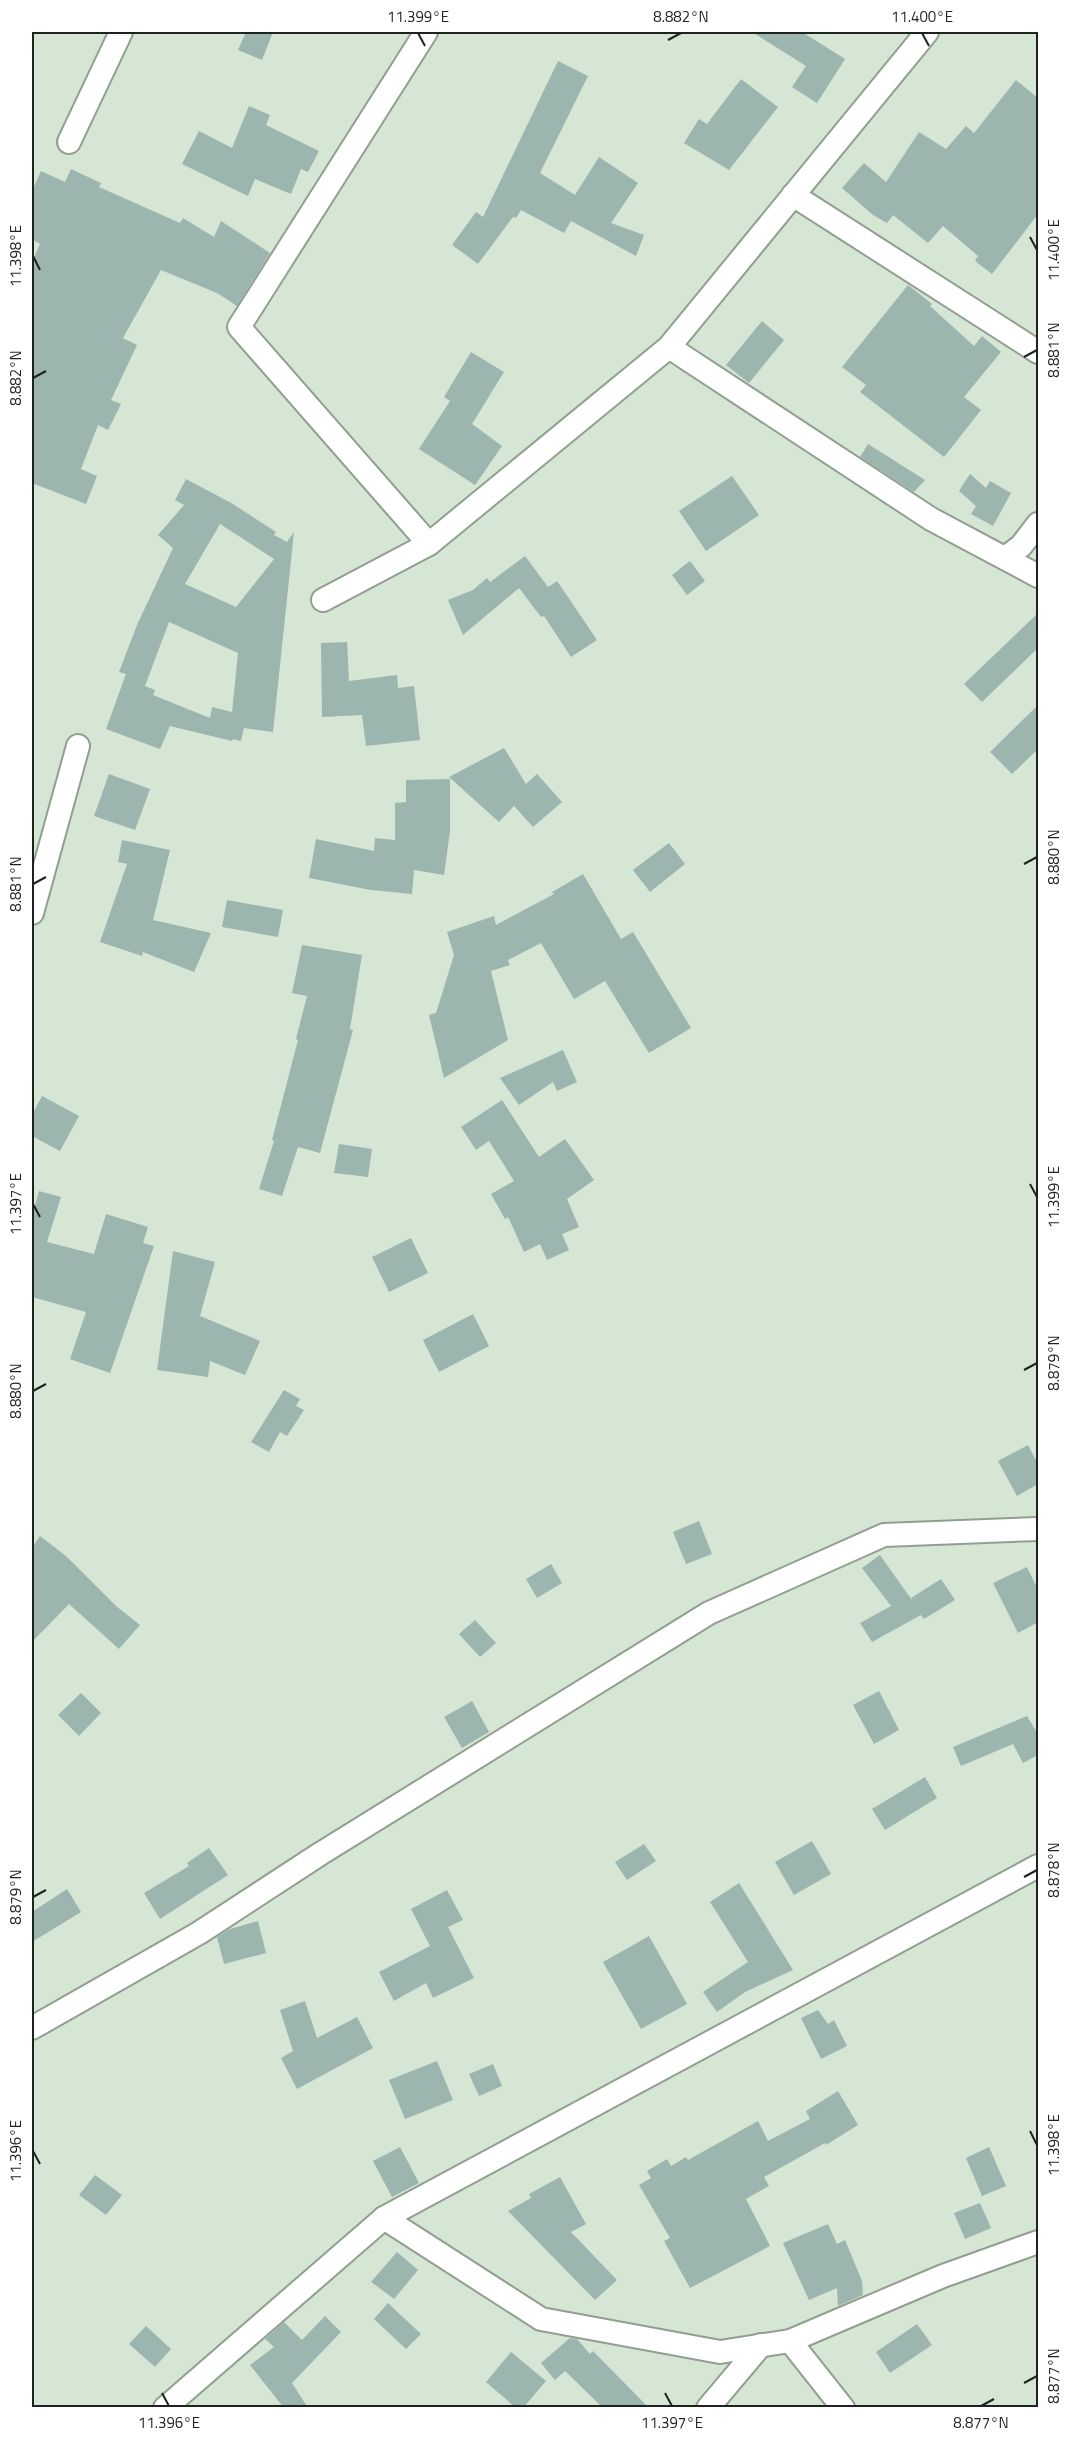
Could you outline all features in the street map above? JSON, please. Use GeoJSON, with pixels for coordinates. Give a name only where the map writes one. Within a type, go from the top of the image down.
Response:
{"type":"FeatureCollection","features":[{"type":"Feature","properties":{"kind":"street"},"geometry":{"type":"LineString","coordinates":[[69,142],[121,32]]}},
{"type":"Feature","properties":{"kind":"street"},"geometry":{"type":"LineString","coordinates":[[426,32],[239,327],[429,544]]}},
{"type":"Feature","properties":{"kind":"street"},"geometry":{"type":"LineString","coordinates":[[324,600],[429,544],[669,347],[927,32]]}},
{"type":"Feature","properties":{"kind":"street"},"geometry":{"type":"LineString","coordinates":[[793,195],[1038,352]]}},
{"type":"Feature","properties":{"kind":"street"},"geometry":{"type":"LineString","coordinates":[[669,347],[931,519],[1038,576]]}},
{"type":"Feature","properties":{"kind":"street"},"geometry":{"type":"LineString","coordinates":[[1005,558],[1021,546],[1038,524]]}},
{"type":"Feature","properties":{"kind":"street"},"geometry":{"type":"LineString","coordinates":[[32,913],[78,746]]}},
{"type":"Feature","properties":{"kind":"street"},"geometry":{"type":"LineString","coordinates":[[32,2028],[200,1933],[320,1854],[709,1613],[884,1536],[1038,1529]]}},
{"type":"Feature","properties":{"kind":"street"},"geometry":{"type":"LineString","coordinates":[[166,2407],[384,2218],[1038,1866]]}},
{"type":"Feature","properties":{"kind":"street"},"geometry":{"type":"LineString","coordinates":[[384,2218],[541,2319],[720,2352],[790,2341],[943,2276],[1038,2242]]}},
{"type":"Feature","properties":{"kind":"street"},"geometry":{"type":"LineString","coordinates":[[790,2341],[843,2408]]}},
{"type":"Feature","properties":{"kind":"street"},"geometry":{"type":"LineString","coordinates":[[708,2408],[761,2345]]}},
{"type":"Feature","properties":{"kind":"building"},"geometry":{"type":"Polygon","coordinates":[[[246,32],[273,32],[262,60],[238,50],[246,32]]]}},
{"type":"Feature","properties":{"kind":"building"},"geometry":{"type":"Polygon","coordinates":[[[752,32],[802,32],[845,59],[817,103],[792,87],[806,66],[752,32]]]}},
{"type":"Feature","properties":{"kind":"building"},"geometry":{"type":"Polygon","coordinates":[[[558,61],[588,76],[540,173],[575,195],[599,157],[638,183],[611,223],[644,235],[636,256],[571,221],[564,233],[521,210],[516,218],[513,217],[478,264],[452,245],[476,212],[483,217],[558,61]]]}},
{"type":"Feature","properties":{"kind":"building"},"geometry":{"type":"Polygon","coordinates":[[[741,79],[778,107],[729,170],[684,143],[699,119],[707,124],[741,79]]]}},
{"type":"Feature","properties":{"kind":"building"},"geometry":{"type":"Polygon","coordinates":[[[1016,80],[1038,98],[1038,214],[992,274],[975,261],[978,256],[943,226],[928,243],[893,215],[887,223],[873,215],[842,188],[864,163],[886,182],[919,132],[946,149],[966,126],[974,133],[1016,80]]]}},
{"type":"Feature","properties":{"kind":"building"},"geometry":{"type":"Polygon","coordinates":[[[249,106],[270,115],[266,125],[319,151],[308,172],[301,169],[291,194],[255,179],[248,196],[182,164],[199,131],[232,148],[249,106]]]}},
{"type":"Feature","properties":{"kind":"building"},"geometry":{"type":"Polygon","coordinates":[[[71,169],[101,183],[99,187],[180,223],[183,218],[214,237],[221,221],[270,253],[237,306],[217,293],[161,270],[123,338],[137,345],[111,400],[121,404],[108,430],[98,425],[81,469],[97,476],[86,504],[32,483],[32,262],[40,244],[32,239],[32,191],[41,171],[65,182],[71,169]]]}},
{"type":"Feature","properties":{"kind":"building"},"geometry":{"type":"Polygon","coordinates":[[[908,285],[932,304],[930,306],[974,346],[982,336],[1001,352],[964,397],[981,410],[944,457],[860,392],[866,385],[842,367],[908,285]]]}},
{"type":"Feature","properties":{"kind":"building"},"geometry":{"type":"Polygon","coordinates":[[[762,321],[784,340],[749,383],[726,365],[762,321]]]}},
{"type":"Feature","properties":{"kind":"building"},"geometry":{"type":"Polygon","coordinates":[[[471,352],[504,372],[472,424],[502,446],[475,485],[419,449],[450,401],[444,397],[471,352]]]}},
{"type":"Feature","properties":{"kind":"building"},"geometry":{"type":"Polygon","coordinates":[[[868,444],[925,480],[914,492],[860,457],[868,444]]]}},
{"type":"Feature","properties":{"kind":"building"},"geometry":{"type":"Polygon","coordinates":[[[970,474],[986,488],[990,481],[1011,493],[993,526],[971,514],[976,506],[959,491],[970,474]]]}},
{"type":"Feature","properties":{"kind":"building"},"geometry":{"type":"Polygon","coordinates":[[[732,476],[759,515],[706,551],[679,511],[732,476]]]}},
{"type":"Feature","properties":{"kind":"building"},"geometry":{"type":"Polygon","coordinates":[[[186,479],[233,504],[276,532],[274,535],[287,542],[294,532],[273,732],[244,728],[241,741],[233,739],[232,741],[170,726],[160,749],[106,729],[126,674],[119,672],[137,625],[173,548],[158,535],[184,505],[175,500],[186,479]],[[220,524],[185,584],[236,607],[274,559],[220,524]],[[169,622],[145,686],[155,690],[153,695],[210,718],[212,707],[232,712],[238,653],[169,622]]]}},
{"type":"Feature","properties":{"kind":"building"},"geometry":{"type":"Polygon","coordinates":[[[525,556],[548,587],[557,581],[597,640],[571,657],[544,616],[541,617],[519,588],[463,635],[448,600],[473,590],[487,578],[490,582],[525,556]]]}},
{"type":"Feature","properties":{"kind":"building"},"geometry":{"type":"Polygon","coordinates":[[[690,561],[705,581],[687,595],[672,575],[690,561]]]}},
{"type":"Feature","properties":{"kind":"building"},"geometry":{"type":"Polygon","coordinates":[[[1038,613],[1038,648],[982,702],[964,684],[1038,613]]]}},
{"type":"Feature","properties":{"kind":"building"},"geometry":{"type":"Polygon","coordinates":[[[347,642],[349,681],[397,675],[398,688],[414,686],[420,740],[366,746],[362,715],[322,717],[321,643],[347,642]]]}},
{"type":"Feature","properties":{"kind":"building"},"geometry":{"type":"Polygon","coordinates":[[[1038,705],[1038,749],[1012,774],[990,752],[1038,705]]]}},
{"type":"Feature","properties":{"kind":"building"},"geometry":{"type":"Polygon","coordinates":[[[504,748],[526,784],[537,774],[562,802],[533,827],[514,806],[499,822],[449,777],[504,748]]]}},
{"type":"Feature","properties":{"kind":"building"},"geometry":{"type":"Polygon","coordinates":[[[109,774],[150,789],[135,830],[94,816],[109,774]]]}},
{"type":"Feature","properties":{"kind":"building"},"geometry":{"type":"Polygon","coordinates":[[[450,779],[450,831],[444,875],[414,870],[412,894],[371,890],[309,878],[316,839],[374,851],[375,838],[395,840],[395,803],[406,802],[406,780],[450,779]]]}},
{"type":"Feature","properties":{"kind":"building"},"geometry":{"type":"Polygon","coordinates":[[[122,840],[170,850],[153,920],[211,933],[194,972],[143,952],[142,956],[100,942],[127,864],[118,862],[122,840]]]}},
{"type":"Feature","properties":{"kind":"building"},"geometry":{"type":"Polygon","coordinates":[[[669,843],[685,864],[650,892],[633,870],[669,843]]]}},
{"type":"Feature","properties":{"kind":"building"},"geometry":{"type":"Polygon","coordinates":[[[583,874],[621,939],[633,932],[691,1028],[649,1053],[605,981],[574,999],[541,943],[508,960],[510,965],[491,971],[508,1040],[444,1078],[429,1015],[436,1013],[454,955],[447,932],[494,916],[496,925],[554,894],[552,892],[583,874]]]}},
{"type":"Feature","properties":{"kind":"building"},"geometry":{"type":"Polygon","coordinates":[[[227,900],[283,910],[278,937],[222,927],[227,900]]]}},
{"type":"Feature","properties":{"kind":"building"},"geometry":{"type":"Polygon","coordinates":[[[302,945],[362,955],[350,1029],[353,1030],[320,1153],[298,1147],[282,1196],[259,1189],[274,1141],[272,1140],[307,996],[292,993],[302,945]]]}},
{"type":"Feature","properties":{"kind":"building"},"geometry":{"type":"Polygon","coordinates":[[[563,1050],[577,1082],[557,1091],[553,1082],[519,1105],[500,1078],[563,1050]]]}},
{"type":"Feature","properties":{"kind":"building"},"geometry":{"type":"Polygon","coordinates":[[[42,1096],[79,1116],[60,1151],[32,1136],[32,1115],[42,1096]]]}},
{"type":"Feature","properties":{"kind":"building"},"geometry":{"type":"Polygon","coordinates":[[[502,1100],[539,1157],[565,1139],[594,1180],[567,1199],[579,1227],[562,1234],[569,1250],[547,1260],[540,1244],[524,1252],[508,1217],[505,1219],[491,1194],[514,1181],[489,1141],[476,1150],[461,1127],[502,1100]]]}},
{"type":"Feature","properties":{"kind":"building"},"geometry":{"type":"Polygon","coordinates":[[[339,1144],[372,1149],[368,1177],[334,1173],[339,1144]]]}},
{"type":"Feature","properties":{"kind":"building"},"geometry":{"type":"Polygon","coordinates":[[[39,1191],[61,1197],[47,1242],[94,1254],[106,1214],[148,1227],[143,1243],[154,1246],[110,1373],[70,1359],[86,1312],[32,1297],[32,1216],[39,1191]]]}},
{"type":"Feature","properties":{"kind":"building"},"geometry":{"type":"Polygon","coordinates":[[[411,1238],[428,1273],[389,1292],[372,1257],[411,1238]]]}},
{"type":"Feature","properties":{"kind":"building"},"geometry":{"type":"Polygon","coordinates":[[[173,1251],[215,1262],[200,1316],[260,1341],[245,1375],[210,1361],[208,1377],[157,1370],[173,1251]]]}},
{"type":"Feature","properties":{"kind":"building"},"geometry":{"type":"Polygon","coordinates":[[[473,1314],[489,1346],[439,1372],[423,1340],[473,1314]]]}},
{"type":"Feature","properties":{"kind":"building"},"geometry":{"type":"Polygon","coordinates":[[[284,1390],[300,1399],[296,1406],[304,1410],[287,1436],[280,1432],[269,1452],[251,1442],[284,1390]]]}},
{"type":"Feature","properties":{"kind":"building"},"geometry":{"type":"Polygon","coordinates":[[[1028,1445],[1038,1464],[1038,1484],[1017,1496],[998,1461],[1028,1445]]]}},
{"type":"Feature","properties":{"kind":"building"},"geometry":{"type":"Polygon","coordinates":[[[699,1521],[712,1554],[686,1564],[673,1532],[699,1521]]]}},
{"type":"Feature","properties":{"kind":"building"},"geometry":{"type":"Polygon","coordinates":[[[40,1536],[66,1556],[116,1606],[140,1625],[119,1649],[69,1604],[32,1642],[32,1548],[40,1536]]]}},
{"type":"Feature","properties":{"kind":"building"},"geometry":{"type":"Polygon","coordinates":[[[880,1555],[914,1603],[911,1598],[941,1579],[955,1600],[924,1619],[921,1615],[872,1642],[860,1623],[891,1606],[862,1568],[880,1555]]]}},
{"type":"Feature","properties":{"kind":"building"},"geometry":{"type":"Polygon","coordinates":[[[551,1564],[562,1583],[537,1598],[526,1579],[551,1564]]]}},
{"type":"Feature","properties":{"kind":"building"},"geometry":{"type":"Polygon","coordinates":[[[1027,1567],[1038,1590],[1038,1622],[1018,1633],[993,1583],[1027,1567]]]}},
{"type":"Feature","properties":{"kind":"building"},"geometry":{"type":"Polygon","coordinates":[[[475,1620],[496,1643],[480,1657],[459,1634],[475,1620]]]}},
{"type":"Feature","properties":{"kind":"building"},"geometry":{"type":"Polygon","coordinates":[[[879,1691],[899,1730],[874,1744],[853,1705],[879,1691]]]}},
{"type":"Feature","properties":{"kind":"building"},"geometry":{"type":"Polygon","coordinates":[[[81,1693],[101,1713],[79,1736],[58,1715],[81,1693]]]}},
{"type":"Feature","properties":{"kind":"building"},"geometry":{"type":"Polygon","coordinates":[[[472,1701],[489,1732],[462,1748],[444,1717],[472,1701]]]}},
{"type":"Feature","properties":{"kind":"building"},"geometry":{"type":"Polygon","coordinates":[[[1027,1716],[1038,1734],[1038,1755],[1023,1763],[1013,1744],[961,1766],[953,1747],[1027,1716]]]}},
{"type":"Feature","properties":{"kind":"building"},"geometry":{"type":"Polygon","coordinates":[[[925,1777],[937,1798],[885,1830],[872,1809],[925,1777]]]}},
{"type":"Feature","properties":{"kind":"building"},"geometry":{"type":"Polygon","coordinates":[[[812,1841],[831,1874],[794,1895],[775,1862],[812,1841]]]}},
{"type":"Feature","properties":{"kind":"building"},"geometry":{"type":"Polygon","coordinates":[[[644,1844],[656,1861],[627,1880],[615,1862],[644,1844]]]}},
{"type":"Feature","properties":{"kind":"building"},"geometry":{"type":"Polygon","coordinates":[[[209,1848],[228,1875],[160,1919],[144,1893],[189,1866],[187,1863],[209,1848]]]}},
{"type":"Feature","properties":{"kind":"building"},"geometry":{"type":"Polygon","coordinates":[[[739,1883],[793,1970],[745,1992],[717,2012],[703,1992],[748,1962],[710,1902],[739,1883]]]}},
{"type":"Feature","properties":{"kind":"building"},"geometry":{"type":"Polygon","coordinates":[[[67,1889],[81,1912],[32,1942],[32,1912],[67,1889]]]}},
{"type":"Feature","properties":{"kind":"building"},"geometry":{"type":"Polygon","coordinates":[[[447,1890],[463,1920],[448,1927],[474,1978],[433,1998],[426,1983],[394,2001],[379,1972],[430,1946],[411,1909],[447,1890]]]}},
{"type":"Feature","properties":{"kind":"building"},"geometry":{"type":"Polygon","coordinates":[[[258,1921],[266,1953],[224,1964],[217,1937],[230,1929],[258,1921]]]}},
{"type":"Feature","properties":{"kind":"building"},"geometry":{"type":"Polygon","coordinates":[[[649,1936],[687,2004],[641,2029],[603,1962],[649,1936]]]}},
{"type":"Feature","properties":{"kind":"building"},"geometry":{"type":"Polygon","coordinates":[[[305,2001],[317,2038],[357,2017],[373,2048],[297,2089],[281,2058],[293,2051],[280,2010],[305,2001]]]}},
{"type":"Feature","properties":{"kind":"building"},"geometry":{"type":"Polygon","coordinates":[[[818,2010],[828,2024],[834,2020],[847,2046],[821,2059],[801,2018],[818,2010]]]}},
{"type":"Feature","properties":{"kind":"building"},"geometry":{"type":"Polygon","coordinates":[[[437,2061],[453,2100],[405,2119],[389,2080],[437,2061]]]}},
{"type":"Feature","properties":{"kind":"building"},"geometry":{"type":"Polygon","coordinates":[[[493,2064],[502,2086],[479,2096],[469,2074],[493,2064]]]}},
{"type":"Feature","properties":{"kind":"building"},"geometry":{"type":"Polygon","coordinates":[[[838,2091],[858,2125],[826,2145],[825,2143],[764,2177],[769,2186],[746,2199],[770,2246],[690,2288],[664,2241],[670,2238],[639,2185],[651,2178],[647,2171],[667,2159],[671,2166],[686,2157],[688,2160],[758,2121],[768,2141],[810,2119],[806,2111],[838,2091]]]}},
{"type":"Feature","properties":{"kind":"building"},"geometry":{"type":"Polygon","coordinates":[[[400,2147],[419,2183],[392,2197],[373,2161],[400,2147]]]}},
{"type":"Feature","properties":{"kind":"building"},"geometry":{"type":"Polygon","coordinates":[[[989,2147],[1006,2186],[982,2196],[966,2158],[989,2147]]]}},
{"type":"Feature","properties":{"kind":"building"},"geometry":{"type":"Polygon","coordinates":[[[95,2175],[122,2195],[106,2215],[79,2195],[95,2175]]]}},
{"type":"Feature","properties":{"kind":"building"},"geometry":{"type":"Polygon","coordinates":[[[560,2177],[586,2224],[571,2232],[617,2280],[595,2300],[508,2211],[531,2198],[529,2194],[560,2177]]]}},
{"type":"Feature","properties":{"kind":"building"},"geometry":{"type":"Polygon","coordinates":[[[980,2203],[991,2228],[965,2239],[954,2213],[980,2203]]]}},
{"type":"Feature","properties":{"kind":"building"},"geometry":{"type":"Polygon","coordinates":[[[828,2224],[837,2244],[845,2240],[862,2281],[863,2295],[838,2306],[837,2288],[809,2300],[783,2243],[828,2224]]]}},
{"type":"Feature","properties":{"kind":"building"},"geometry":{"type":"Polygon","coordinates":[[[397,2252],[418,2270],[394,2299],[371,2282],[397,2252]]]}},
{"type":"Feature","properties":{"kind":"building"},"geometry":{"type":"Polygon","coordinates":[[[388,2303],[421,2334],[406,2349],[374,2319],[388,2303]]]}},
{"type":"Feature","properties":{"kind":"building"},"geometry":{"type":"Polygon","coordinates":[[[325,2316],[341,2332],[292,2383],[308,2408],[284,2408],[250,2365],[274,2347],[265,2339],[284,2322],[302,2340],[325,2316]]]}},
{"type":"Feature","properties":{"kind":"building"},"geometry":{"type":"Polygon","coordinates":[[[917,2324],[932,2345],[890,2373],[876,2352],[917,2324]]]}},
{"type":"Feature","properties":{"kind":"building"},"geometry":{"type":"Polygon","coordinates":[[[146,2326],[171,2349],[155,2367],[129,2344],[146,2326]]]}},
{"type":"Feature","properties":{"kind":"building"},"geometry":{"type":"Polygon","coordinates":[[[570,2338],[577,2339],[590,2354],[593,2351],[649,2408],[603,2408],[565,2371],[555,2380],[541,2363],[570,2338]]]}},
{"type":"Feature","properties":{"kind":"building"},"geometry":{"type":"Polygon","coordinates":[[[511,2352],[546,2381],[523,2408],[516,2408],[486,2382],[511,2352]]]}}]}
